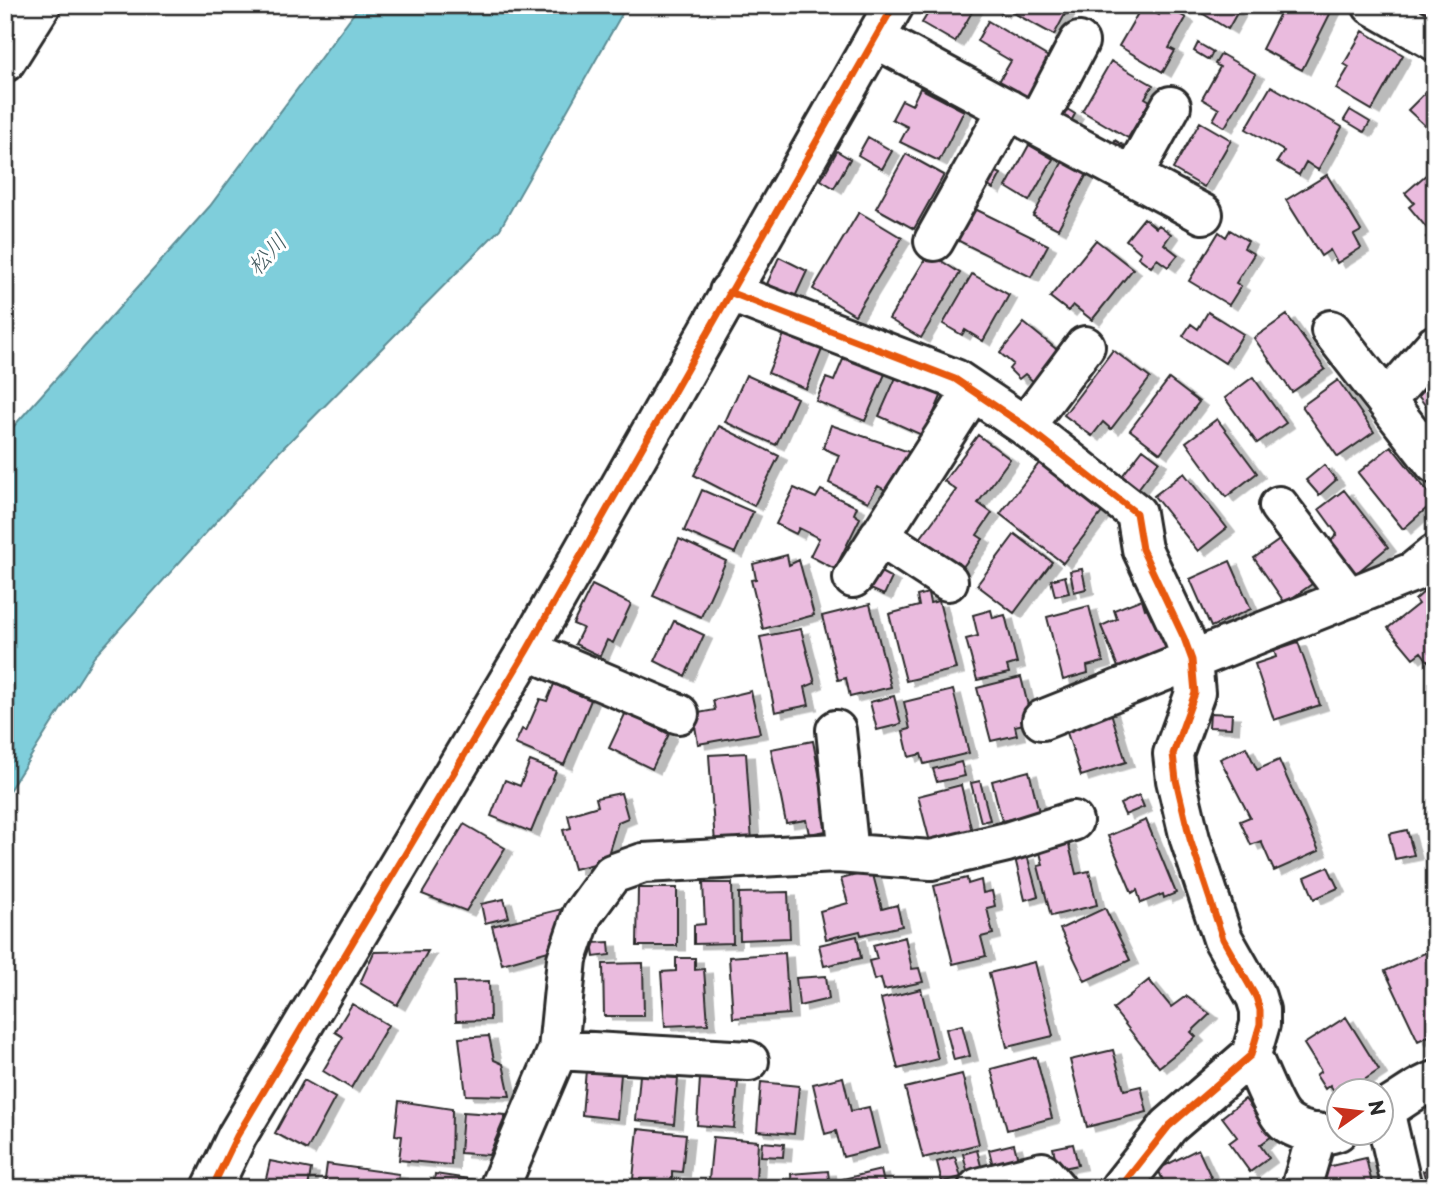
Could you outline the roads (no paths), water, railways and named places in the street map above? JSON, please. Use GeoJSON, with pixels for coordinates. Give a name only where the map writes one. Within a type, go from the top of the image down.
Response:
{"type":"FeatureCollection","features":[{"type":"Feature","properties":{"kind":"street"},"geometry":{"type":"LineString","coordinates":[[5,62],[41,5]]}},
{"type":"Feature","properties":{"kind":"street"},"geometry":{"type":"LineString","coordinates":[[212,1188],[237,1136],[527,650],[894,5]]}},
{"type":"Feature","properties":{"kind":"street"},"geometry":{"type":"LineString","coordinates":[[1372,5],[1435,41]]}},
{"type":"Feature","properties":{"kind":"street"},"geometry":{"type":"LineString","coordinates":[[875,38],[1203,214]]}},
{"type":"Feature","properties":{"kind":"street"},"geometry":{"type":"LineString","coordinates":[[934,241],[1079,41]]}},
{"type":"Feature","properties":{"kind":"street"},"geometry":{"type":"LineString","coordinates":[[1132,176],[1171,106]]}},
{"type":"Feature","properties":{"kind":"street"},"geometry":{"type":"LineString","coordinates":[[729,292],[955,379],[1024,426],[1136,513],[1142,549],[1192,660],[1195,693],[1173,754],[1176,780],[1190,839],[1223,939],[1256,997],[1260,1024],[1251,1055],[1169,1126],[1120,1188]]}},
{"type":"Feature","properties":{"kind":"street"},"geometry":{"type":"LineString","coordinates":[[1331,330],[1435,464]]}},
{"type":"Feature","properties":{"kind":"street"},"geometry":{"type":"LineString","coordinates":[[1386,401],[1435,345]]}},
{"type":"Feature","properties":{"kind":"street"},"geometry":{"type":"LineString","coordinates":[[1024,426],[1085,346]]}},
{"type":"Feature","properties":{"kind":"street"},"geometry":{"type":"LineString","coordinates":[[853,578],[972,391]]}},
{"type":"Feature","properties":{"kind":"street"},"geometry":{"type":"LineString","coordinates":[[1279,506],[1349,598]]}},
{"type":"Feature","properties":{"kind":"street"},"geometry":{"type":"LineString","coordinates":[[879,536],[948,581]]}},
{"type":"Feature","properties":{"kind":"street"},"geometry":{"type":"LineString","coordinates":[[1042,720],[1431,566]]}},
{"type":"Feature","properties":{"kind":"street"},"geometry":{"type":"LineString","coordinates":[[527,650],[679,714]]}},
{"type":"Feature","properties":{"kind":"street"},"geometry":{"type":"LineString","coordinates":[[836,730],[849,854]]}},
{"type":"Feature","properties":{"kind":"street"},"geometry":{"type":"LineString","coordinates":[[499,1188],[558,1050],[567,958],[582,915],[612,874],[643,863],[849,854],[931,860],[1007,842],[1073,821]]}},
{"type":"Feature","properties":{"kind":"street"},"geometry":{"type":"LineString","coordinates":[[558,1050],[750,1061]]}},
{"type":"Feature","properties":{"kind":"street"},"geometry":{"type":"LineString","coordinates":[[1251,1055],[1281,1117],[1292,1125],[1324,1131]]}},
{"type":"Feature","properties":{"kind":"street"},"geometry":{"type":"LineString","coordinates":[[1394,1103],[1419,1086],[1435,1081]]}},
{"type":"Feature","properties":{"kind":"street"},"geometry":{"type":"LineString","coordinates":[[1301,1188],[1324,1140]]}},
{"type":"Feature","properties":{"kind":"street"},"geometry":{"type":"LineString","coordinates":[[1392,1148],[1402,1188]]}},
{"type":"Feature","properties":{"kind":"street"},"geometry":{"type":"LineString","coordinates":[[978,1188],[1042,1172],[1056,1188]]}},
{"type":"Feature","properties":{"kind":"water","name":"松川"},"geometry":{"type":"Polygon","coordinates":[[[360,5],[627,5],[500,229],[279,452],[94,657],[5,797],[5,436],[210,206],[360,5]]]}}]}
